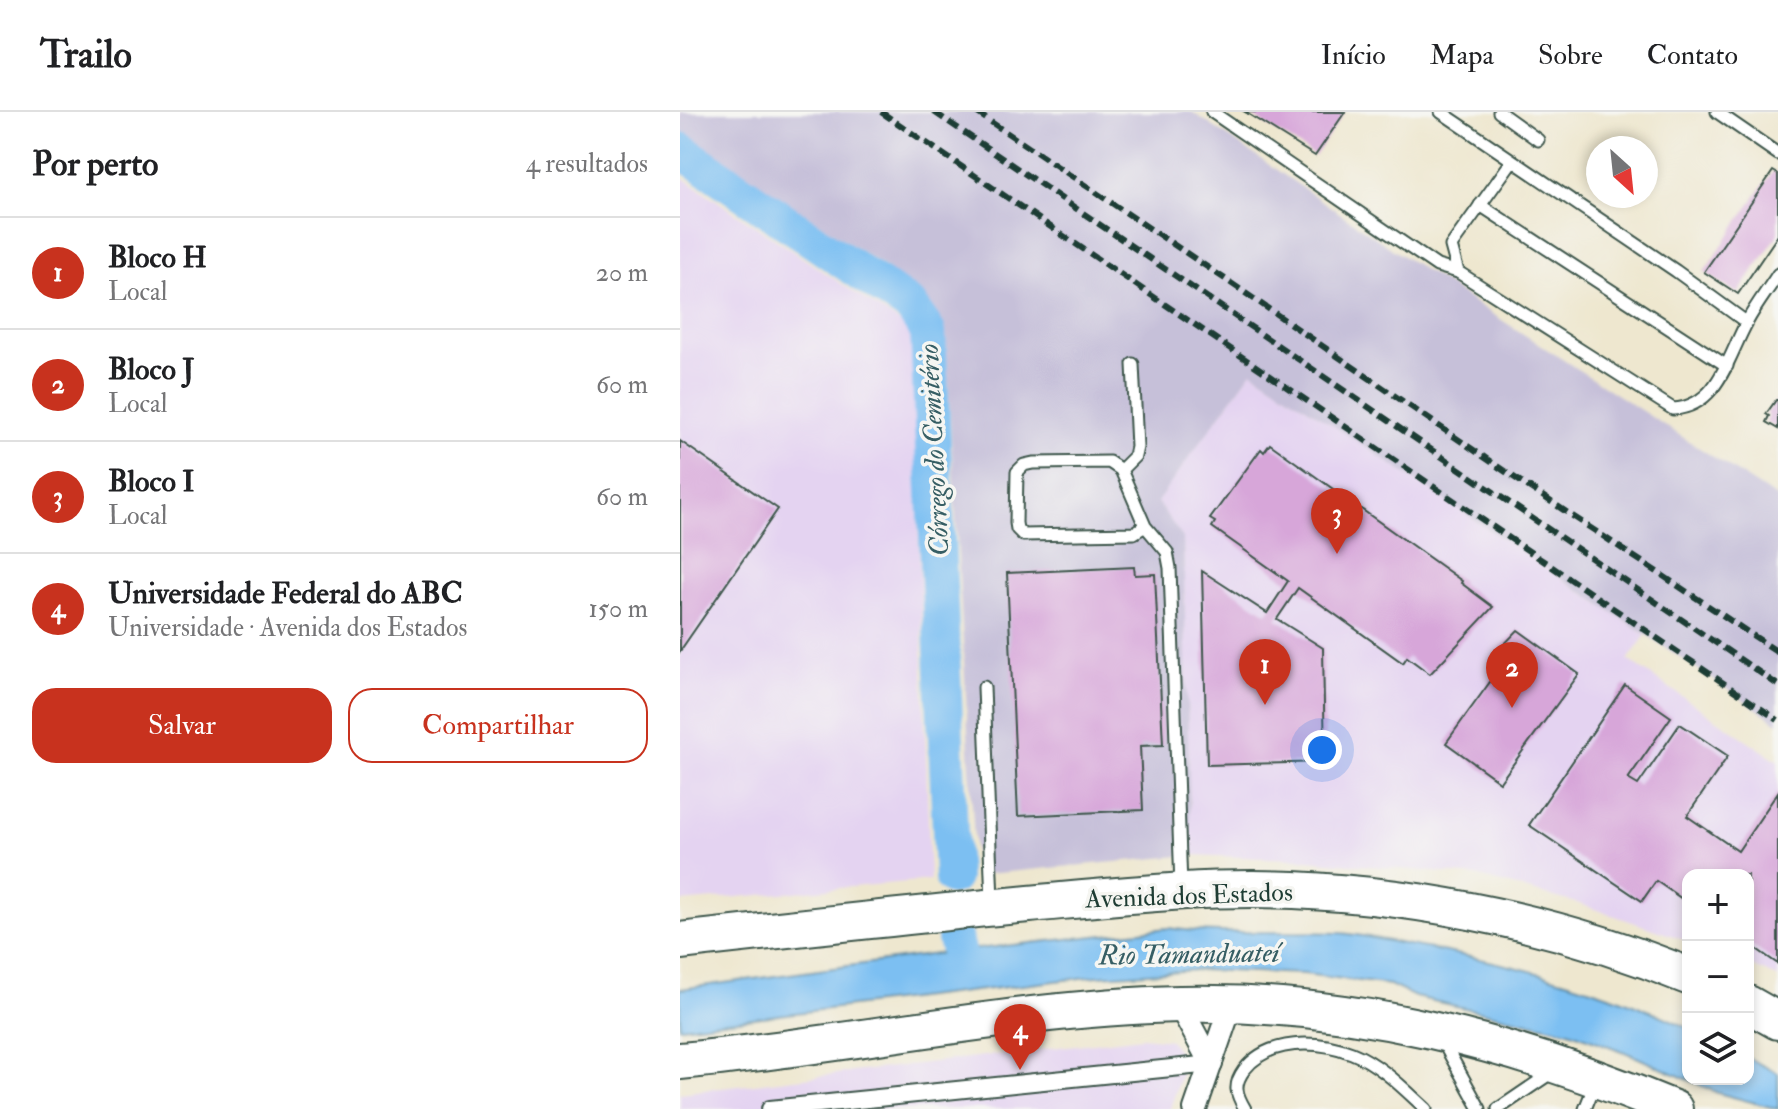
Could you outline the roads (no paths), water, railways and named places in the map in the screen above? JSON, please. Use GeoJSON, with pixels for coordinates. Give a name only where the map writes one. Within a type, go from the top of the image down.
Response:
{"type":"FeatureCollection","features":[{"type":"Feature","properties":{"kind":"highway","name":"Avenida dos Estados"},"geometry":{"type":"LineString","coordinates":[[680,941],[1181,890],[1295,890],[1352,894],[1451,908],[1576,937],[1682,974]]}},
{"type":"Feature","properties":{"kind":"highway"},"geometry":{"type":"LineString","coordinates":[[680,1061],[1032,1017],[1179,1004],[1231,1005],[1318,1010],[1405,1023],[1561,1067],[1591,1093],[1674,1109]]}},
{"type":"Feature","properties":{"kind":"highway"},"geometry":{"type":"LineString","coordinates":[[1754,1007],[1778,1021]]}},
{"type":"Feature","properties":{"kind":"street"},"geometry":{"type":"LineString","coordinates":[[1179,1004],[1211,1064]]}},
{"type":"Feature","properties":{"kind":"street"},"geometry":{"type":"LineString","coordinates":[[1193,1106],[1231,1005]]}},
{"type":"Feature","properties":{"kind":"street"},"geometry":{"type":"LineString","coordinates":[[770,1109],[1211,1064]]}},
{"type":"Feature","properties":{"kind":"lane"},"geometry":{"type":"LineString","coordinates":[[1212,112],[1437,266],[1458,272],[1673,409],[1687,408],[1701,401],[1727,366],[1746,322],[1778,274]]}},
{"type":"Feature","properties":{"kind":"lane"},"geometry":{"type":"LineString","coordinates":[[1441,112],[1746,322]]}},
{"type":"Feature","properties":{"kind":"lane"},"geometry":{"type":"LineString","coordinates":[[1499,112],[1538,140]]}},
{"type":"Feature","properties":{"kind":"lane"},"geometry":{"type":"LineString","coordinates":[[1717,112],[1778,154]]}},
{"type":"Feature","properties":{"kind":"lane"},"geometry":{"type":"LineString","coordinates":[[1458,272],[1451,246],[1512,161]]}},
{"type":"Feature","properties":{"kind":"lane"},"geometry":{"type":"LineString","coordinates":[[1480,205],[1727,366]]}},
{"type":"Feature","properties":{"kind":"lane"},"geometry":{"type":"LineString","coordinates":[[1121,470],[1135,456],[1137,447],[1133,364]]}},
{"type":"Feature","properties":{"kind":"lane"},"geometry":{"type":"LineString","coordinates":[[1145,526],[1134,533],[1028,537],[1017,529],[1015,477],[1024,465],[1109,462],[1121,470],[1145,526],[1162,545],[1169,559],[1181,890]]}},
{"type":"Feature","properties":{"kind":"lane"},"geometry":{"type":"LineString","coordinates":[[984,687],[992,908]]}},
{"type":"Feature","properties":{"kind":"lane"},"geometry":{"type":"LineString","coordinates":[[1437,1031],[1480,1109]]}},
{"type":"Feature","properties":{"kind":"lane"},"geometry":{"type":"LineString","coordinates":[[1245,1109],[1237,1095],[1240,1077],[1258,1056],[1290,1045],[1355,1054],[1402,1087],[1426,1109]]}},
{"type":"Feature","properties":{"kind":"lane"},"geometry":{"type":"LineString","coordinates":[[1498,1109],[1561,1067]]}},
{"type":"Feature","properties":{"kind":"water","name":"Rio Tamanduateí"},"geometry":{"type":"Polygon","coordinates":[[[1168,928],[1210,932],[1356,935],[1480,959],[1552,977],[1655,1013],[1682,1025],[1682,1077],[1569,1031],[1415,997],[1390,985],[1304,974],[1198,970],[1097,976],[680,1027],[680,989],[958,951],[1168,928]]]}},
{"type":"Feature","properties":{"kind":"water"},"geometry":{"type":"Polygon","coordinates":[[[1754,1061],[1778,1073],[1778,1109],[1700,1085],[1754,1085],[1754,1061]]]}},
{"type":"Feature","properties":{"kind":"waterway","name":"Córrego do Cemitério"},"geometry":{"type":"LineString","coordinates":[[680,150],[911,307],[928,332],[952,877]]}},
{"type":"Feature","properties":{"kind":"waterway","name":"Córrego do Cemitério"},"geometry":{"type":"LineString","coordinates":[[955,939],[963,970]]}},
{"type":"Feature","properties":{"kind":"railway"},"geometry":{"type":"LineString","coordinates":[[881,112],[1778,720]]}},
{"type":"Feature","properties":{"kind":"railway"},"geometry":{"type":"LineString","coordinates":[[934,112],[1778,685]]}},
{"type":"Feature","properties":{"kind":"railway"},"geometry":{"type":"LineString","coordinates":[[976,112],[1500,468],[1778,652]]}},
{"type":"Feature","properties":{"kind":"place","name":"Bloco I"},"geometry":{"type":"Point","coordinates":[1337,554]}},
{"type":"Feature","properties":{"kind":"place","name":"Bloco H"},"geometry":{"type":"Point","coordinates":[1265,705]}},
{"type":"Feature","properties":{"kind":"place","name":"Bloco J"},"geometry":{"type":"Point","coordinates":[1512,708]}},
{"type":"Feature","properties":{"kind":"place","name":"Universidade Federal do ABC"},"geometry":{"type":"Point","coordinates":[1020,1070]}}]}
